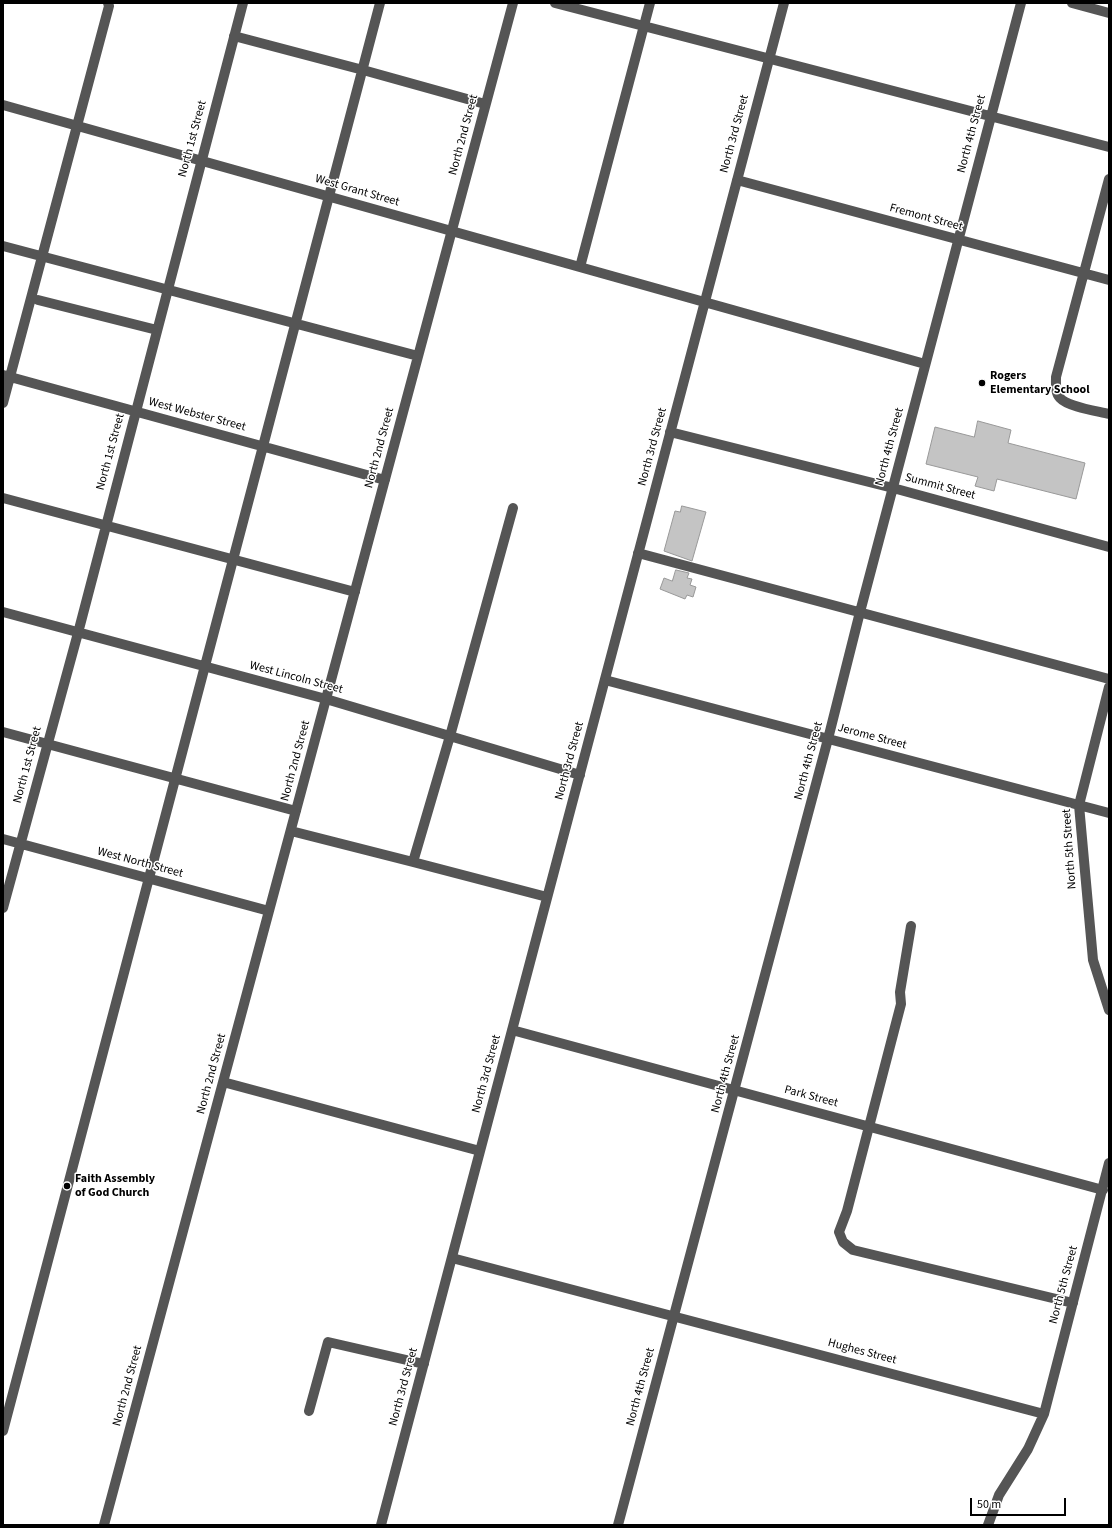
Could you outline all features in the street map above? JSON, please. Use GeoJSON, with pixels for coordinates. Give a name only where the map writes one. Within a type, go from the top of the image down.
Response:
{"type":"FeatureCollection","features":[{"type":"Feature","properties":{"kind":"street"},"geometry":{"type":"LineString","coordinates":[[3,403],[6,376],[42,256],[109,6],[108,3]]}},
{"type":"Feature","properties":{"kind":"street","name":"North 1st Street"},"geometry":{"type":"LineString","coordinates":[[3,908],[78,633],[243,3]]}},
{"type":"Feature","properties":{"kind":"street"},"geometry":{"type":"LineString","coordinates":[[3,1431],[380,3]]}},
{"type":"Feature","properties":{"kind":"street","name":"North 2nd Street"},"geometry":{"type":"LineString","coordinates":[[104,1525],[513,3]]}},
{"type":"Feature","properties":{"kind":"street"},"geometry":{"type":"LineString","coordinates":[[555,3],[1109,148]]}},
{"type":"Feature","properties":{"kind":"street"},"geometry":{"type":"LineString","coordinates":[[580,267],[650,3]]}},
{"type":"Feature","properties":{"kind":"street","name":"North 3rd Street"},"geometry":{"type":"LineString","coordinates":[[381,1525],[784,3]]}},
{"type":"Feature","properties":{"kind":"street","name":"North 4th Street"},"geometry":{"type":"LineString","coordinates":[[620,1525],[673,1316],[735,1090],[1021,3]]}},
{"type":"Feature","properties":{"kind":"street"},"geometry":{"type":"LineString","coordinates":[[1072,3],[1109,13]]}},
{"type":"Feature","properties":{"kind":"street"},"geometry":{"type":"LineString","coordinates":[[234,36],[485,104]]}},
{"type":"Feature","properties":{"kind":"street","name":"West Grant Street"},"geometry":{"type":"LineString","coordinates":[[3,105],[925,364]]}},
{"type":"Feature","properties":{"kind":"street"},"geometry":{"type":"LineString","coordinates":[[1109,179],[1056,377],[1056,389],[1060,398],[1067,403],[1109,414]]}},
{"type":"Feature","properties":{"kind":"street","name":"Fremont Street"},"geometry":{"type":"LineString","coordinates":[[737,180],[1109,280]]}},
{"type":"Feature","properties":{"kind":"street"},"geometry":{"type":"LineString","coordinates":[[3,246],[418,356]]}},
{"type":"Feature","properties":{"kind":"street"},"geometry":{"type":"LineString","coordinates":[[38,300],[157,330]]}},
{"type":"Feature","properties":{"kind":"street","name":"West Webster Street"},"geometry":{"type":"LineString","coordinates":[[6,376],[385,480]]}},
{"type":"Feature","properties":{"kind":"street","name":"Summit Street"},"geometry":{"type":"LineString","coordinates":[[670,432],[893,488],[1109,546]]}},
{"type":"Feature","properties":{"kind":"street"},"geometry":{"type":"LineString","coordinates":[[3,498],[355,592]]}},
{"type":"Feature","properties":{"kind":"street"},"geometry":{"type":"LineString","coordinates":[[413,862],[450,736],[513,508]]}},
{"type":"Feature","properties":{"kind":"street"},"geometry":{"type":"LineString","coordinates":[[638,553],[1109,678]]}},
{"type":"Feature","properties":{"kind":"street","name":"West Lincoln Street"},"geometry":{"type":"LineString","coordinates":[[3,612],[326,699],[580,775]]}},
{"type":"Feature","properties":{"kind":"street","name":"Jerome Street"},"geometry":{"type":"LineString","coordinates":[[605,680],[1109,813]]}},
{"type":"Feature","properties":{"kind":"street","name":"North 5th Street"},"geometry":{"type":"LineString","coordinates":[[1109,687],[1079,805],[1094,960],[1109,1010]]}},
{"type":"Feature","properties":{"kind":"street"},"geometry":{"type":"LineString","coordinates":[[3,732],[296,811]]}},
{"type":"Feature","properties":{"kind":"street"},"geometry":{"type":"LineString","coordinates":[[291,831],[547,897]]}},
{"type":"Feature","properties":{"kind":"street","name":"West North Street"},"geometry":{"type":"LineString","coordinates":[[3,839],[269,911]]}},
{"type":"Feature","properties":{"kind":"street"},"geometry":{"type":"LineString","coordinates":[[911,926],[900,992],[901,1004],[847,1211],[839,1232],[842,1242],[853,1250],[1073,1303]]}},
{"type":"Feature","properties":{"kind":"street","name":"Park Street"},"geometry":{"type":"LineString","coordinates":[[512,1030],[1102,1190]]}},
{"type":"Feature","properties":{"kind":"street"},"geometry":{"type":"LineString","coordinates":[[223,1082],[480,1151]]}},
{"type":"Feature","properties":{"kind":"street","name":"North 5th Street"},"geometry":{"type":"LineString","coordinates":[[988,1525],[999,1495],[1028,1449],[1044,1414],[1109,1163]]}},
{"type":"Feature","properties":{"kind":"street","name":"Hughes Street"},"geometry":{"type":"LineString","coordinates":[[452,1258],[1044,1414]]}},
{"type":"Feature","properties":{"kind":"street"},"geometry":{"type":"LineString","coordinates":[[310,1411],[328,1342],[424,1364]]}},
{"type":"Feature","properties":{"kind":"building"},"geometry":{"type":"Polygon","coordinates":[[[978,421],[1011,430],[1008,443],[1085,463],[1076,499],[997,479],[994,491],[975,486],[978,477],[926,464],[935,427],[974,437],[978,421]]]}},
{"type":"Feature","properties":{"kind":"building"},"geometry":{"type":"Polygon","coordinates":[[[682,506],[706,512],[692,561],[664,551],[675,511],[680,512],[682,506]]]}},
{"type":"Feature","properties":{"kind":"building"},"geometry":{"type":"Polygon","coordinates":[[[676,570],[689,573],[687,578],[692,579],[690,585],[696,587],[693,597],[687,595],[685,599],[660,589],[664,578],[672,581],[676,570]]]}},
{"type":"Feature","properties":{"kind":"place","name":"Rogers Elementary School"},"geometry":{"type":"Point","coordinates":[982,383]}},
{"type":"Feature","properties":{"kind":"place","name":"Faith Assembly of God Church"},"geometry":{"type":"Point","coordinates":[67,1186]}}]}
